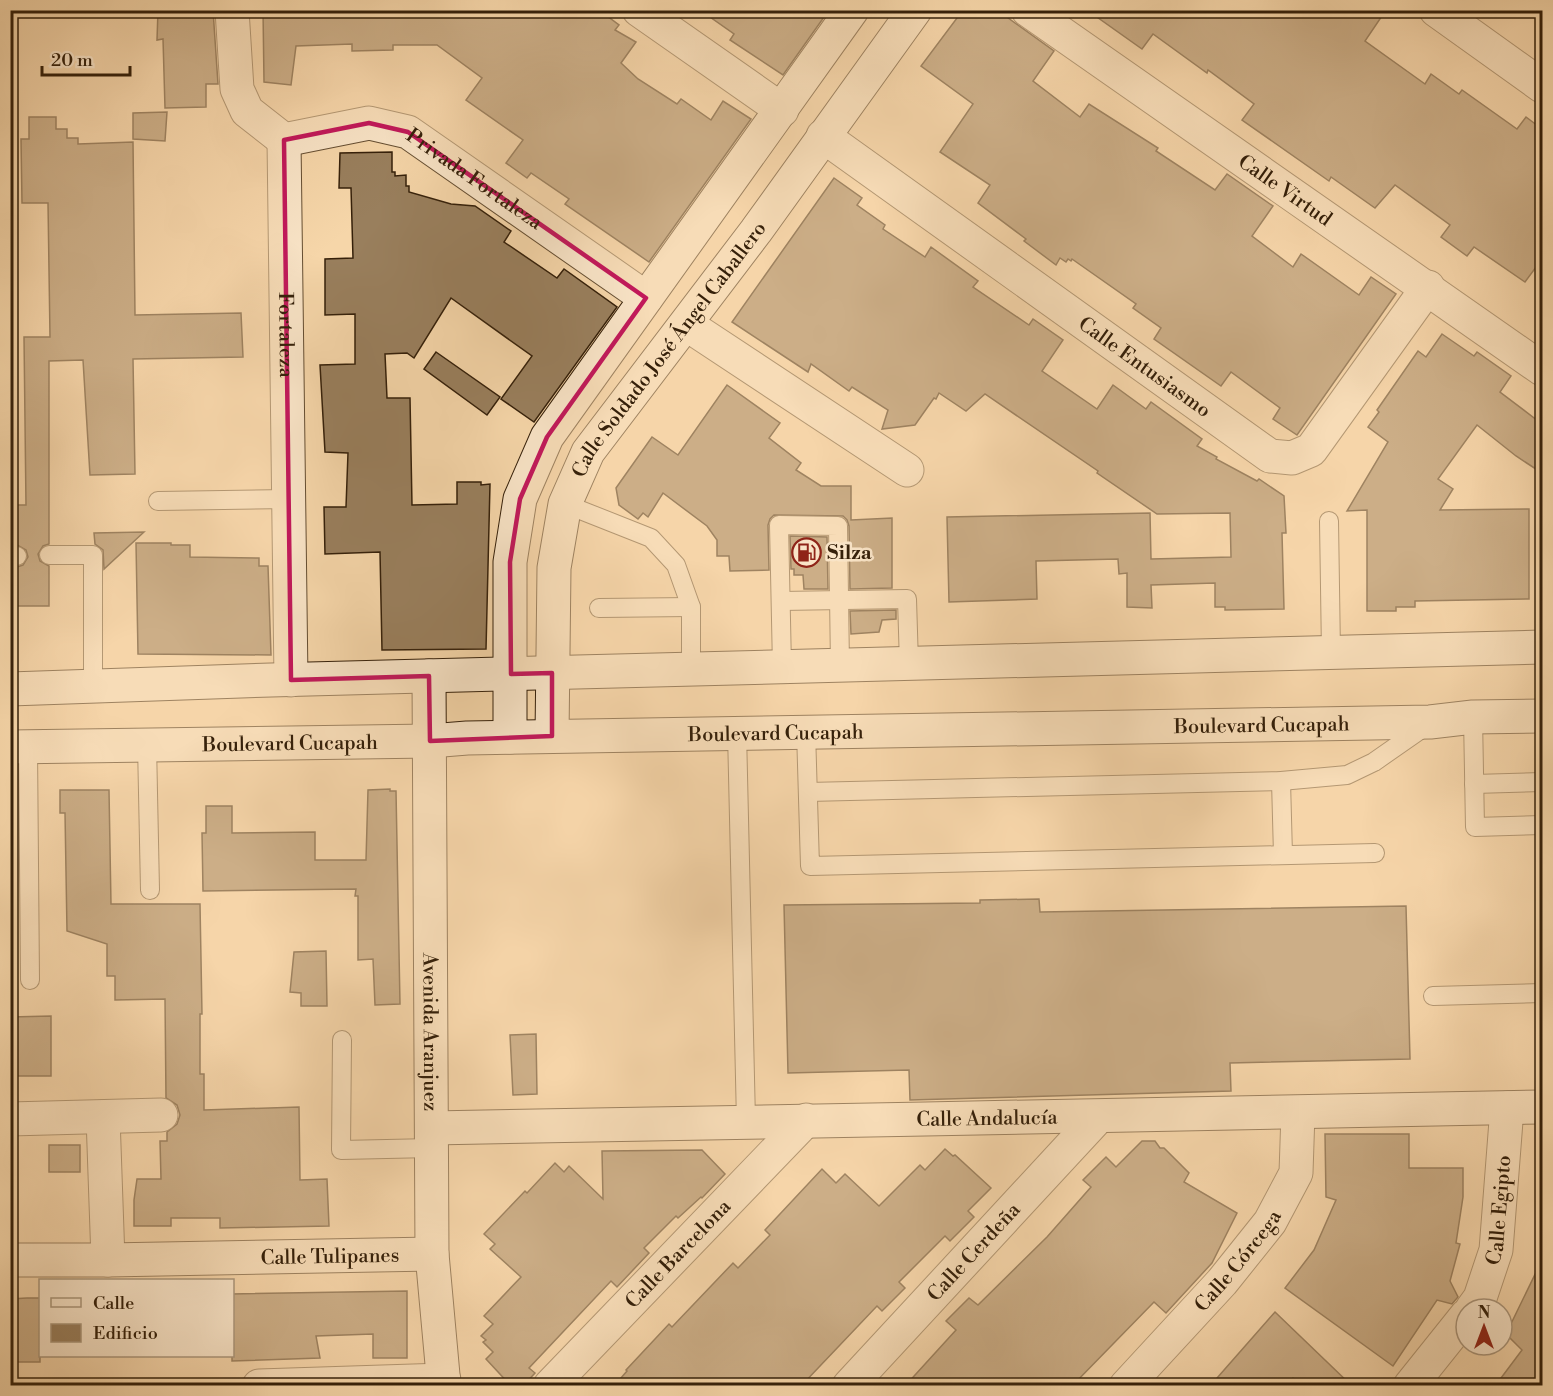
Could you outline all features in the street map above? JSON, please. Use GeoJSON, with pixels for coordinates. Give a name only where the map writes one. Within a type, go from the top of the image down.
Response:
{"type":"FeatureCollection","features":[{"type":"Feature","properties":{"kind":"street"},"geometry":{"type":"LineString","coordinates":[[232,10],[237,89],[247,111],[284,140]]}},
{"type":"Feature","properties":{"kind":"street"},"geometry":{"type":"LineString","coordinates":[[639,10],[782,110]]}},
{"type":"Feature","properties":{"kind":"street"},"geometry":{"type":"LineString","coordinates":[[510,737],[510,562],[520,499],[547,437],[852,10]]}},
{"type":"Feature","properties":{"kind":"street","name":"Calle Soldado José Ángel Caballero"},"geometry":{"type":"LineString","coordinates":[[552,736],[554,568],[565,504],[588,452],[686,324],[915,10]]}},
{"type":"Feature","properties":{"kind":"street","name":"Calle Virtud"},"geometry":{"type":"LineString","coordinates":[[1028,10],[1428,287],[1542,369]]}},
{"type":"Feature","properties":{"kind":"street"},"geometry":{"type":"LineString","coordinates":[[1436,10],[1542,86]]}},
{"type":"Feature","properties":{"kind":"street","name":"Privada Fortaleza"},"geometry":{"type":"LineString","coordinates":[[284,140],[369,123],[408,132],[646,298]]}},
{"type":"Feature","properties":{"kind":"street","name":"Calle Entusiasmo"},"geometry":{"type":"LineString","coordinates":[[823,136],[1270,456],[1292,458],[1311,450],[1428,287]]}},
{"type":"Feature","properties":{"kind":"street","name":"Fortaleza"},"geometry":{"type":"LineString","coordinates":[[284,140],[291,680]]}},
{"type":"Feature","properties":{"kind":"street"},"geometry":{"type":"LineString","coordinates":[[686,324],[907,470]]}},
{"type":"Feature","properties":{"kind":"street"},"geometry":{"type":"LineString","coordinates":[[10,689],[1542,647]]}},
{"type":"Feature","properties":{"kind":"street","name":"Avenida Aranjuez"},"geometry":{"type":"LineString","coordinates":[[429,676],[432,1254],[444,1383]]}},
{"type":"Feature","properties":{"kind":"street","name":"Boulevard Cucapah"},"geometry":{"type":"LineString","coordinates":[[19,747],[430,741],[737,732],[1430,722],[1473,717],[1542,716]]}},
{"type":"Feature","properties":{"kind":"street","name":"Calle Andalucía"},"geometry":{"type":"LineString","coordinates":[[432,1138],[746,1121],[1097,1118],[1542,1107]]}},
{"type":"Feature","properties":{"kind":"street","name":"Calle Egipto"},"geometry":{"type":"LineString","coordinates":[[1480,1297],[1496,1250],[1507,1108]]}},
{"type":"Feature","properties":{"kind":"street","name":"Calle Córcega"},"geometry":{"type":"LineString","coordinates":[[1126,1386],[1222,1282],[1270,1222],[1296,1173],[1298,1113]]}},
{"type":"Feature","properties":{"kind":"street"},"geometry":{"type":"LineString","coordinates":[[10,1119],[161,1115]]}},
{"type":"Feature","properties":{"kind":"street"},"geometry":{"type":"LineString","coordinates":[[103,1117],[108,1260]]}},
{"type":"Feature","properties":{"kind":"street","name":"Calle Cerdeña"},"geometry":{"type":"LineString","coordinates":[[849,1386],[1097,1118]]}},
{"type":"Feature","properties":{"kind":"street","name":"Calle Barcelona"},"geometry":{"type":"LineString","coordinates":[[550,1386],[806,1120]]}},
{"type":"Feature","properties":{"kind":"street","name":"Calle Tulipanes"},"geometry":{"type":"LineString","coordinates":[[10,1260],[432,1254]]}},
{"type":"Feature","properties":{"kind":"street"},"geometry":{"type":"LineString","coordinates":[[1410,1386],[1454,1331]]}},
{"type":"Feature","properties":{"kind":"street"},"geometry":{"type":"LineString","coordinates":[[259,1386],[444,1383]]}},
{"type":"Feature","properties":{"kind":"lane"},"geometry":{"type":"LineString","coordinates":[[158,501],[288,499]]}},
{"type":"Feature","properties":{"kind":"lane"},"geometry":{"type":"LineString","coordinates":[[565,504],[651,538],[676,565],[691,607],[691,670]]}},
{"type":"Feature","properties":{"kind":"lane"},"geometry":{"type":"LineString","coordinates":[[1329,521],[1331,653]]}},
{"type":"Feature","properties":{"kind":"lane"},"geometry":{"type":"LineString","coordinates":[[782,667],[779,525],[838,526],[840,666]]}},
{"type":"Feature","properties":{"kind":"lane"},"geometry":{"type":"LineString","coordinates":[[49,555],[93,555],[93,686]]}},
{"type":"Feature","properties":{"kind":"lane"},"geometry":{"type":"LineString","coordinates":[[781,601],[907,599],[909,664]]}},
{"type":"Feature","properties":{"kind":"lane"},"geometry":{"type":"LineString","coordinates":[[599,608],[691,607]]}},
{"type":"Feature","properties":{"kind":"lane"},"geometry":{"type":"LineString","coordinates":[[1473,717],[1474,827],[1542,825]]}},
{"type":"Feature","properties":{"kind":"lane"},"geometry":{"type":"LineString","coordinates":[[808,792],[1281,782],[1347,775],[1374,762],[1430,722]]}},
{"type":"Feature","properties":{"kind":"lane"},"geometry":{"type":"LineString","coordinates":[[806,731],[810,866],[1375,853]]}},
{"type":"Feature","properties":{"kind":"lane"},"geometry":{"type":"LineString","coordinates":[[737,732],[746,1121]]}},
{"type":"Feature","properties":{"kind":"lane"},"geometry":{"type":"LineString","coordinates":[[147,744],[150,890]]}},
{"type":"Feature","properties":{"kind":"lane"},"geometry":{"type":"LineString","coordinates":[[19,747],[30,980]]}},
{"type":"Feature","properties":{"kind":"lane"},"geometry":{"type":"LineString","coordinates":[[1281,782],[1283,855]]}},
{"type":"Feature","properties":{"kind":"lane"},"geometry":{"type":"LineString","coordinates":[[1474,784],[1542,782]]}},
{"type":"Feature","properties":{"kind":"lane"},"geometry":{"type":"LineString","coordinates":[[1432,996],[1542,993]]}},
{"type":"Feature","properties":{"kind":"lane"},"geometry":{"type":"LineString","coordinates":[[342,1040],[341,1150],[432,1138]]}},
{"type":"Feature","properties":{"kind":"highlighted area"},"geometry":{"type":"Polygon","coordinates":[[[369,123],[408,132],[646,298],[547,437],[520,499],[510,562],[511,674],[552,673],[552,736],[430,741],[429,676],[291,680],[284,140],[369,123]]]}},
{"type":"Feature","properties":{"kind":"building"},"geometry":{"type":"Polygon","coordinates":[[[158,10],[213,10],[218,84],[206,84],[206,107],[165,108],[163,39],[157,40],[158,10]]]}},
{"type":"Feature","properties":{"kind":"building"},"geometry":{"type":"Polygon","coordinates":[[[263,10],[333,10],[333,13],[356,13],[356,16],[449,14],[445,10],[533,10],[542,17],[547,10],[599,10],[619,25],[615,30],[636,42],[621,63],[638,79],[677,104],[681,99],[711,120],[723,101],[751,119],[649,262],[565,204],[569,199],[531,173],[527,178],[506,163],[523,140],[466,100],[482,78],[437,45],[393,45],[393,50],[352,51],[352,44],[296,46],[291,85],[264,82],[263,10]]]}},
{"type":"Feature","properties":{"kind":"building"},"geometry":{"type":"Polygon","coordinates":[[[700,10],[829,10],[783,75],[730,40],[734,34],[700,10]]]}},
{"type":"Feature","properties":{"kind":"building"},"geometry":{"type":"Polygon","coordinates":[[[963,10],[997,10],[1054,51],[1033,81],[1080,117],[1089,104],[1158,148],[1156,151],[1215,190],[1227,174],[1273,206],[1252,236],[1293,267],[1301,254],[1359,295],[1371,277],[1396,294],[1297,435],[1273,419],[1280,408],[1231,372],[1221,386],[1154,339],[1161,328],[1133,308],[1136,304],[1072,259],[1066,262],[1060,258],[1056,265],[978,203],[990,185],[940,152],[973,104],[921,66],[963,10]]]}},
{"type":"Feature","properties":{"kind":"building"},"geometry":{"type":"Polygon","coordinates":[[[1087,10],[1386,10],[1365,41],[1425,84],[1431,74],[1459,94],[1462,90],[1517,129],[1526,117],[1542,129],[1542,259],[1525,282],[1474,247],[1467,256],[1441,237],[1450,225],[1395,185],[1375,208],[1331,177],[1329,181],[1242,120],[1254,104],[1208,70],[1207,73],[1153,34],[1142,49],[1087,10]]]}},
{"type":"Feature","properties":{"kind":"building"},"geometry":{"type":"Polygon","coordinates":[[[167,112],[165,141],[133,139],[133,113],[167,112]]]}},
{"type":"Feature","properties":{"kind":"building"},"geometry":{"type":"Polygon","coordinates":[[[29,117],[56,117],[56,129],[67,129],[67,138],[78,138],[78,144],[133,142],[135,315],[241,313],[243,357],[133,359],[135,474],[90,475],[83,360],[49,361],[49,544],[43,546],[38,554],[40,561],[49,566],[49,606],[17,606],[17,567],[23,565],[28,557],[26,550],[17,545],[17,505],[26,505],[24,337],[50,337],[48,203],[22,203],[21,139],[29,139],[29,117]]]}},
{"type":"Feature","properties":{"kind":"building"},"geometry":{"type":"Polygon","coordinates":[[[392,152],[392,172],[395,172],[395,176],[406,175],[406,186],[409,186],[409,192],[451,204],[475,206],[511,231],[504,242],[557,278],[564,269],[617,307],[534,422],[501,399],[532,356],[451,298],[414,358],[407,353],[385,354],[387,398],[410,398],[412,505],[457,504],[457,482],[490,484],[486,649],[382,650],[380,552],[325,554],[324,507],[346,507],[348,453],[325,452],[320,365],[355,364],[355,314],[325,315],[325,259],[353,258],[351,188],[339,188],[340,153],[392,152]]]}},
{"type":"Feature","properties":{"kind":"building"},"geometry":{"type":"Polygon","coordinates":[[[834,178],[862,198],[857,205],[885,225],[883,229],[925,257],[931,247],[978,281],[973,287],[1029,325],[1033,319],[1063,340],[1042,371],[1097,409],[1113,385],[1146,409],[1151,402],[1202,439],[1197,446],[1257,481],[1259,479],[1284,496],[1286,533],[1282,533],[1284,609],[1225,610],[1225,607],[1215,607],[1215,583],[1151,585],[1152,608],[1127,607],[1127,573],[1119,574],[1118,559],[1036,561],[1037,599],[949,602],[947,517],[1150,513],[1151,559],[1231,557],[1230,513],[1157,514],[985,394],[966,411],[939,393],[915,425],[882,429],[888,410],[852,387],[849,391],[811,364],[808,372],[732,322],[834,178]]]}},
{"type":"Feature","properties":{"kind":"building"},"geometry":{"type":"Polygon","coordinates":[[[1442,334],[1474,356],[1477,352],[1511,376],[1500,392],[1542,424],[1542,473],[1477,425],[1438,479],[1453,489],[1440,510],[1529,509],[1529,599],[1415,601],[1415,607],[1396,607],[1396,611],[1367,611],[1367,510],[1347,511],[1388,442],[1368,427],[1379,412],[1377,410],[1418,351],[1426,357],[1442,334]]]}},
{"type":"Feature","properties":{"kind":"building"},"geometry":{"type":"Polygon","coordinates":[[[436,352],[500,397],[487,415],[424,369],[436,352]]]}},
{"type":"Feature","properties":{"kind":"building"},"geometry":{"type":"Polygon","coordinates":[[[727,385],[780,423],[769,438],[801,463],[796,470],[821,486],[851,486],[851,520],[892,518],[892,588],[850,589],[849,526],[843,516],[774,515],[768,525],[769,570],[730,571],[729,556],[717,556],[717,540],[707,526],[663,493],[648,517],[643,513],[638,519],[619,505],[616,488],[652,437],[678,455],[727,385]]]}},
{"type":"Feature","properties":{"kind":"building"},"geometry":{"type":"Polygon","coordinates":[[[144,532],[104,569],[103,550],[95,544],[94,533],[144,532]]]}},
{"type":"Feature","properties":{"kind":"building"},"geometry":{"type":"Polygon","coordinates":[[[790,536],[827,537],[828,589],[804,589],[803,575],[794,575],[794,569],[791,569],[790,536]]]}},
{"type":"Feature","properties":{"kind":"building"},"geometry":{"type":"Polygon","coordinates":[[[136,543],[190,545],[190,557],[259,558],[259,566],[268,566],[271,655],[138,654],[136,543]]]}},
{"type":"Feature","properties":{"kind":"building"},"geometry":{"type":"Polygon","coordinates":[[[896,610],[896,619],[882,620],[879,632],[851,634],[850,611],[896,610]]]}},
{"type":"Feature","properties":{"kind":"building"},"geometry":{"type":"Polygon","coordinates":[[[390,789],[390,791],[396,791],[400,1004],[375,1005],[373,959],[358,960],[358,896],[355,896],[356,889],[203,891],[202,833],[206,833],[206,806],[232,806],[232,833],[315,832],[315,860],[366,860],[368,790],[390,789]]]}},
{"type":"Feature","properties":{"kind":"building"},"geometry":{"type":"Polygon","coordinates":[[[60,790],[109,790],[111,904],[200,904],[202,1014],[200,1014],[200,1074],[204,1074],[204,1110],[299,1107],[300,1180],[327,1179],[329,1226],[220,1228],[220,1218],[171,1218],[171,1226],[134,1226],[137,1179],[161,1179],[160,1141],[167,1141],[167,1132],[177,1124],[180,1115],[177,1105],[166,1098],[165,999],[115,1000],[115,976],[107,976],[107,944],[67,931],[65,813],[60,813],[60,790]]]}},
{"type":"Feature","properties":{"kind":"building"},"geometry":{"type":"Polygon","coordinates":[[[1039,899],[1040,912],[1406,906],[1410,1059],[1230,1063],[1231,1091],[910,1100],[909,1070],[788,1073],[784,905],[980,903],[980,900],[1039,899]]]}},
{"type":"Feature","properties":{"kind":"building"},"geometry":{"type":"Polygon","coordinates":[[[326,951],[327,1006],[301,1006],[301,993],[290,992],[294,952],[326,951]]]}},
{"type":"Feature","properties":{"kind":"building"},"geometry":{"type":"Polygon","coordinates":[[[51,1016],[51,1076],[10,1076],[10,1017],[51,1016]]]}},
{"type":"Feature","properties":{"kind":"building"},"geometry":{"type":"Polygon","coordinates":[[[536,1034],[537,1094],[513,1095],[510,1035],[536,1034]]]}},
{"type":"Feature","properties":{"kind":"building"},"geometry":{"type":"Polygon","coordinates":[[[1325,1134],[1409,1134],[1409,1168],[1463,1168],[1463,1197],[1456,1243],[1460,1244],[1450,1281],[1458,1297],[1454,1297],[1452,1304],[1437,1300],[1393,1366],[1285,1288],[1314,1250],[1336,1200],[1326,1197],[1325,1134]]]}},
{"type":"Feature","properties":{"kind":"building"},"geometry":{"type":"Polygon","coordinates":[[[1142,1141],[1155,1141],[1189,1173],[1184,1182],[1237,1213],[1212,1263],[1166,1313],[1154,1302],[1072,1386],[905,1386],[956,1330],[946,1321],[969,1298],[978,1305],[1047,1237],[1091,1187],[1083,1180],[1106,1157],[1116,1167],[1142,1141]]]}},
{"type":"Feature","properties":{"kind":"building"},"geometry":{"type":"Polygon","coordinates":[[[49,1145],[80,1145],[80,1172],[49,1172],[49,1145]]]}},
{"type":"Feature","properties":{"kind":"building"},"geometry":{"type":"Polygon","coordinates":[[[945,1149],[953,1156],[955,1155],[991,1188],[968,1211],[974,1217],[950,1241],[945,1236],[899,1282],[905,1288],[882,1311],[877,1306],[801,1386],[614,1386],[669,1324],[672,1327],[733,1263],[738,1268],[770,1235],[765,1230],[822,1169],[836,1183],[845,1174],[879,1206],[920,1165],[925,1170],[945,1149]]]}},
{"type":"Feature","properties":{"kind":"building"},"geometry":{"type":"Polygon","coordinates":[[[702,1150],[725,1174],[702,1198],[678,1218],[676,1216],[644,1248],[649,1253],[617,1287],[611,1281],[529,1368],[535,1373],[523,1386],[511,1386],[486,1359],[493,1352],[483,1342],[486,1340],[481,1336],[493,1324],[484,1316],[521,1277],[490,1249],[495,1244],[484,1234],[555,1163],[564,1172],[569,1166],[603,1199],[602,1151],[702,1150]]]}},
{"type":"Feature","properties":{"kind":"building"},"geometry":{"type":"Polygon","coordinates":[[[1542,1260],[1542,1386],[1495,1386],[1522,1350],[1514,1342],[1514,1318],[1542,1260]]]}},
{"type":"Feature","properties":{"kind":"building"},"geometry":{"type":"Polygon","coordinates":[[[407,1291],[407,1358],[373,1358],[373,1334],[316,1336],[320,1358],[232,1361],[234,1357],[234,1294],[407,1291]]]}},
{"type":"Feature","properties":{"kind":"building"},"geometry":{"type":"Polygon","coordinates":[[[39,1298],[40,1362],[10,1362],[10,1299],[39,1298]]]}},
{"type":"Feature","properties":{"kind":"building"},"geometry":{"type":"Polygon","coordinates":[[[1275,1312],[1352,1386],[1302,1386],[1293,1378],[1285,1386],[1210,1386],[1275,1312]]]}},
{"type":"Feature","properties":{"kind":"place","name":"Silza"},"geometry":{"type":"Point","coordinates":[806,552]}}]}
